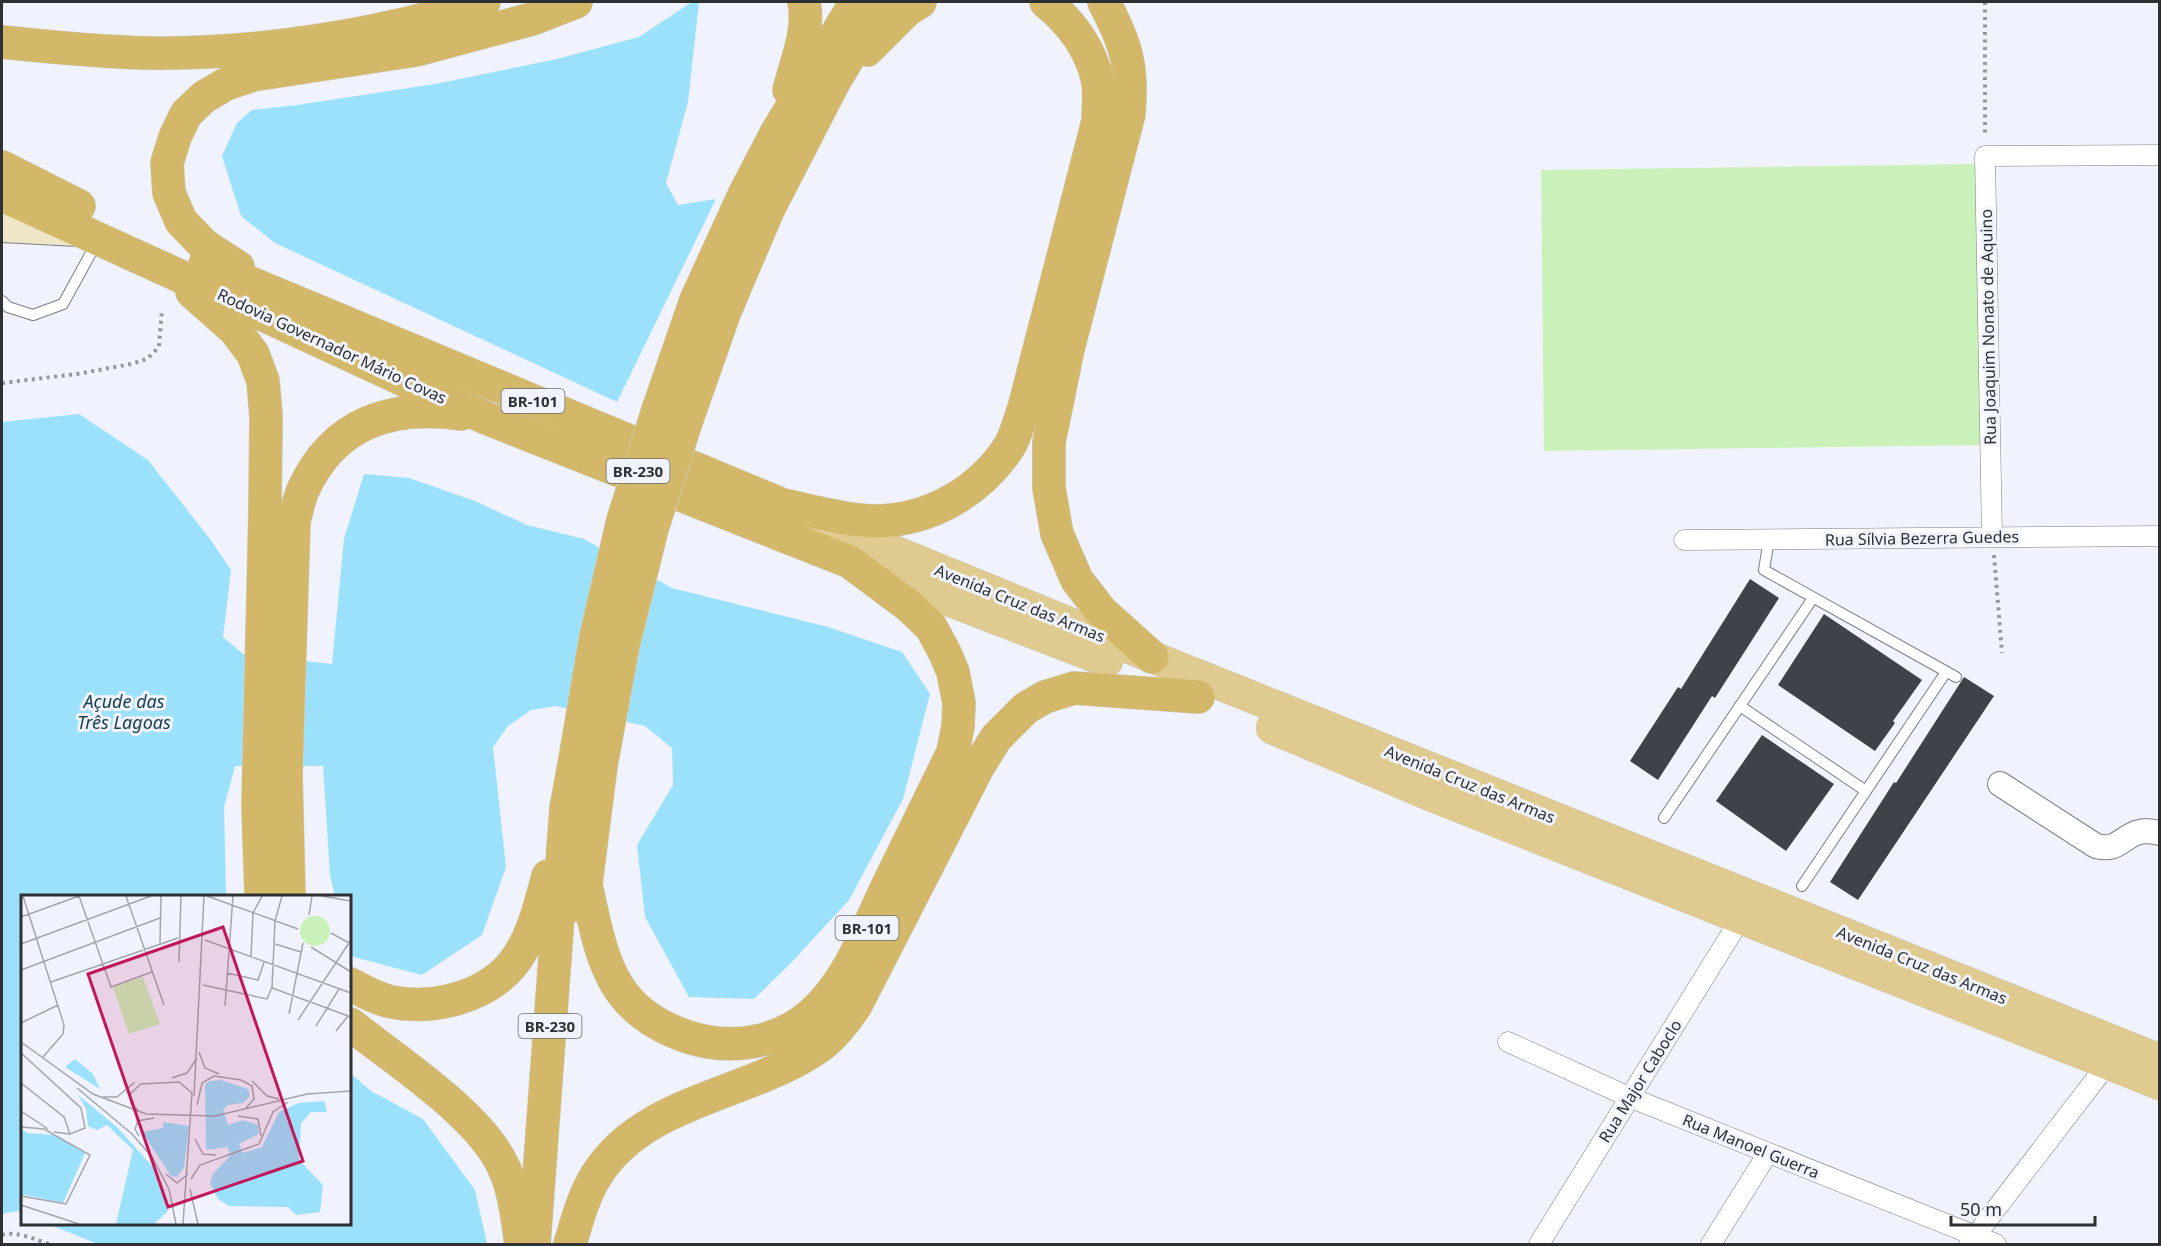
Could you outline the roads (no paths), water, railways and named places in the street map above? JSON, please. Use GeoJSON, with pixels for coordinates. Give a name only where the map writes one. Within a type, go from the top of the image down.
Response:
{"type":"FeatureCollection","features":[{"type":"Feature","properties":{"kind":"highway"},"geometry":{"type":"LineString","coordinates":[[2,42],[79,50],[149,53],[237,50],[353,36],[484,2]]}},
{"type":"Feature","properties":{"kind":"highway"},"geometry":{"type":"LineString","coordinates":[[282,296],[204,245],[181,221],[169,193],[167,163],[175,137],[186,114],[204,97],[225,84],[253,75],[416,50],[532,19],[576,2]]}},
{"type":"Feature","properties":{"kind":"highway"},"geometry":{"type":"LineString","coordinates":[[756,203],[804,33],[806,12],[804,2]]}},
{"type":"Feature","properties":{"kind":"highway"},"geometry":{"type":"LineString","coordinates":[[778,130],[856,2]]}},
{"type":"Feature","properties":{"kind":"highway","name":"BR-101"},"geometry":{"type":"LineString","coordinates":[[850,562],[909,606],[931,627],[945,652],[953,672],[959,703],[958,726],[953,752],[848,967],[822,1005],[799,1025],[766,1041],[736,1044],[706,1043],[678,1034],[647,1018],[626,998],[610,976],[599,943],[586,885],[588,763],[623,646],[652,529],[725,311],[756,203],[882,2]]}},
{"type":"Feature","properties":{"kind":"highway"},"geometry":{"type":"LineString","coordinates":[[835,80],[907,10],[920,2]]}},
{"type":"Feature","properties":{"kind":"highway"},"geometry":{"type":"LineString","coordinates":[[783,506],[878,521],[911,517],[935,509],[962,495],[986,477],[1010,445],[1024,408],[1098,121],[1098,84],[1087,50],[1066,18],[1046,2]]}},
{"type":"Feature","properties":{"kind":"highway"},"geometry":{"type":"LineString","coordinates":[[1104,2],[1118,28],[1129,61],[1131,87],[1129,114],[1068,349],[1048,442],[1049,488],[1057,534],[1077,580],[1101,611],[1152,657]]}},
{"type":"Feature","properties":{"kind":"highway","name":"BR-101"},"geometry":{"type":"LineString","coordinates":[[2,167],[51,193],[191,258],[783,506]]}},
{"type":"Feature","properties":{"kind":"highway","name":"Rodovia Governador Mário Covas"},"geometry":{"type":"LineString","coordinates":[[2,195],[486,418],[850,562]]}},
{"type":"Feature","properties":{"kind":"highway"},"geometry":{"type":"LineString","coordinates":[[171,272],[235,330],[253,354],[263,381],[277,651],[273,773],[289,895]]}},
{"type":"Feature","properties":{"kind":"highway"},"geometry":{"type":"LineString","coordinates":[[277,651],[294,521],[303,491],[317,466],[340,438],[372,420],[401,413],[434,410],[486,418]]}},
{"type":"Feature","properties":{"kind":"highway"},"geometry":{"type":"LineString","coordinates":[[570,1245],[580,1208],[596,1175],[620,1148],[641,1131],[669,1115],[793,1062],[821,1045],[842,1025],[856,1005],[978,767],[996,738],[1026,708],[1046,697],[1074,688],[1198,697]]}},
{"type":"Feature","properties":{"kind":"highway","name":"BR-230"},"geometry":{"type":"LineString","coordinates":[[534,1245],[566,808],[588,763]]}},
{"type":"Feature","properties":{"kind":"highway"},"geometry":{"type":"LineString","coordinates":[[261,895],[258,805],[273,773]]}},
{"type":"Feature","properties":{"kind":"highway"},"geometry":{"type":"LineString","coordinates":[[351,984],[390,1002],[416,1005],[448,1001],[473,992],[495,980],[511,966],[527,940],[542,898],[566,808]]}},
{"type":"Feature","properties":{"kind":"highway","name":"BR-230"},"geometry":{"type":"LineString","coordinates":[[557,1245],[586,885]]}},
{"type":"Feature","properties":{"kind":"highway"},"geometry":{"type":"LineString","coordinates":[[351,1025],[456,1108],[486,1139],[504,1168],[515,1206],[520,1245]]}},
{"type":"Feature","properties":{"kind":"main road"},"geometry":{"type":"LineString","coordinates":[[2,228],[92,236]]}},
{"type":"Feature","properties":{"kind":"main road","name":"Avenida Cruz das Armas"},"geometry":{"type":"LineString","coordinates":[[783,506],[1152,657],[2160,1060]]}},
{"type":"Feature","properties":{"kind":"main road","name":"Avenida Cruz das Armas"},"geometry":{"type":"LineString","coordinates":[[850,562],[1198,697],[1422,791],[2160,1084]]}},
{"type":"Feature","properties":{"kind":"street","name":"Rua Joaquim Nonato de Aquino"},"geometry":{"type":"LineString","coordinates":[[1992,537],[1985,156],[2160,155]]}},
{"type":"Feature","properties":{"kind":"street","name":"Rua Sílvia Bezerra Guedes"},"geometry":{"type":"LineString","coordinates":[[1684,540],[2160,536]]}},
{"type":"Feature","properties":{"kind":"street"},"geometry":{"type":"LineString","coordinates":[[2000,784],[2096,846],[2113,847],[2135,834],[2147,831],[2160,833]]}},
{"type":"Feature","properties":{"kind":"street","name":"Rua Major Caboclo"},"geometry":{"type":"LineString","coordinates":[[1539,1245],[1741,918]]}},
{"type":"Feature","properties":{"kind":"street","name":"Rua Manoel Guerra"},"geometry":{"type":"LineString","coordinates":[[1508,1042],[1629,1097],[1768,1153],[1972,1240],[1996,1245]]}},
{"type":"Feature","properties":{"kind":"street"},"geometry":{"type":"LineString","coordinates":[[1972,1240],[2108,1063]]}},
{"type":"Feature","properties":{"kind":"street"},"geometry":{"type":"LineString","coordinates":[[1711,1245],[1768,1153]]}},
{"type":"Feature","properties":{"kind":"lane"},"geometry":{"type":"LineString","coordinates":[[2,301],[8,307],[33,315],[63,304],[92,236]]}},
{"type":"Feature","properties":{"kind":"lane"},"geometry":{"type":"LineString","coordinates":[[1769,539],[1764,570],[1951,675],[1866,790],[1802,886]]}},
{"type":"Feature","properties":{"kind":"lane"},"geometry":{"type":"LineString","coordinates":[[1664,818],[1813,598]]}},
{"type":"Feature","properties":{"kind":"lane"},"geometry":{"type":"LineString","coordinates":[[1740,706],[1866,790]]}},
{"type":"Feature","properties":{"kind":"water"},"geometry":{"type":"Polygon","coordinates":[[[692,2],[699,2],[688,102],[666,183],[678,205],[716,199],[617,402],[275,243],[241,216],[222,156],[237,123],[252,110],[435,84],[557,59],[639,37],[692,2]]]}},
{"type":"Feature","properties":{"kind":"water","name":"Açude das Três Lagoas"},"geometry":{"type":"Polygon","coordinates":[[[79,414],[148,460],[210,539],[231,570],[223,637],[243,654],[332,664],[344,539],[364,474],[409,478],[475,501],[527,525],[584,539],[672,588],[828,627],[902,652],[930,694],[903,799],[849,900],[754,999],[689,997],[645,917],[637,845],[673,785],[672,748],[645,726],[556,706],[531,710],[508,726],[493,747],[506,867],[482,935],[422,975],[351,956],[351,895],[335,895],[330,875],[323,766],[235,766],[224,807],[226,895],[21,895],[21,1213],[17,1211],[2,1214],[2,422],[79,414]]]}},
{"type":"Feature","properties":{"kind":"water"},"geometry":{"type":"Polygon","coordinates":[[[351,1074],[371,1091],[423,1119],[475,1190],[487,1244],[98,1244],[50,1225],[351,1225],[351,1074]]]}}]}
